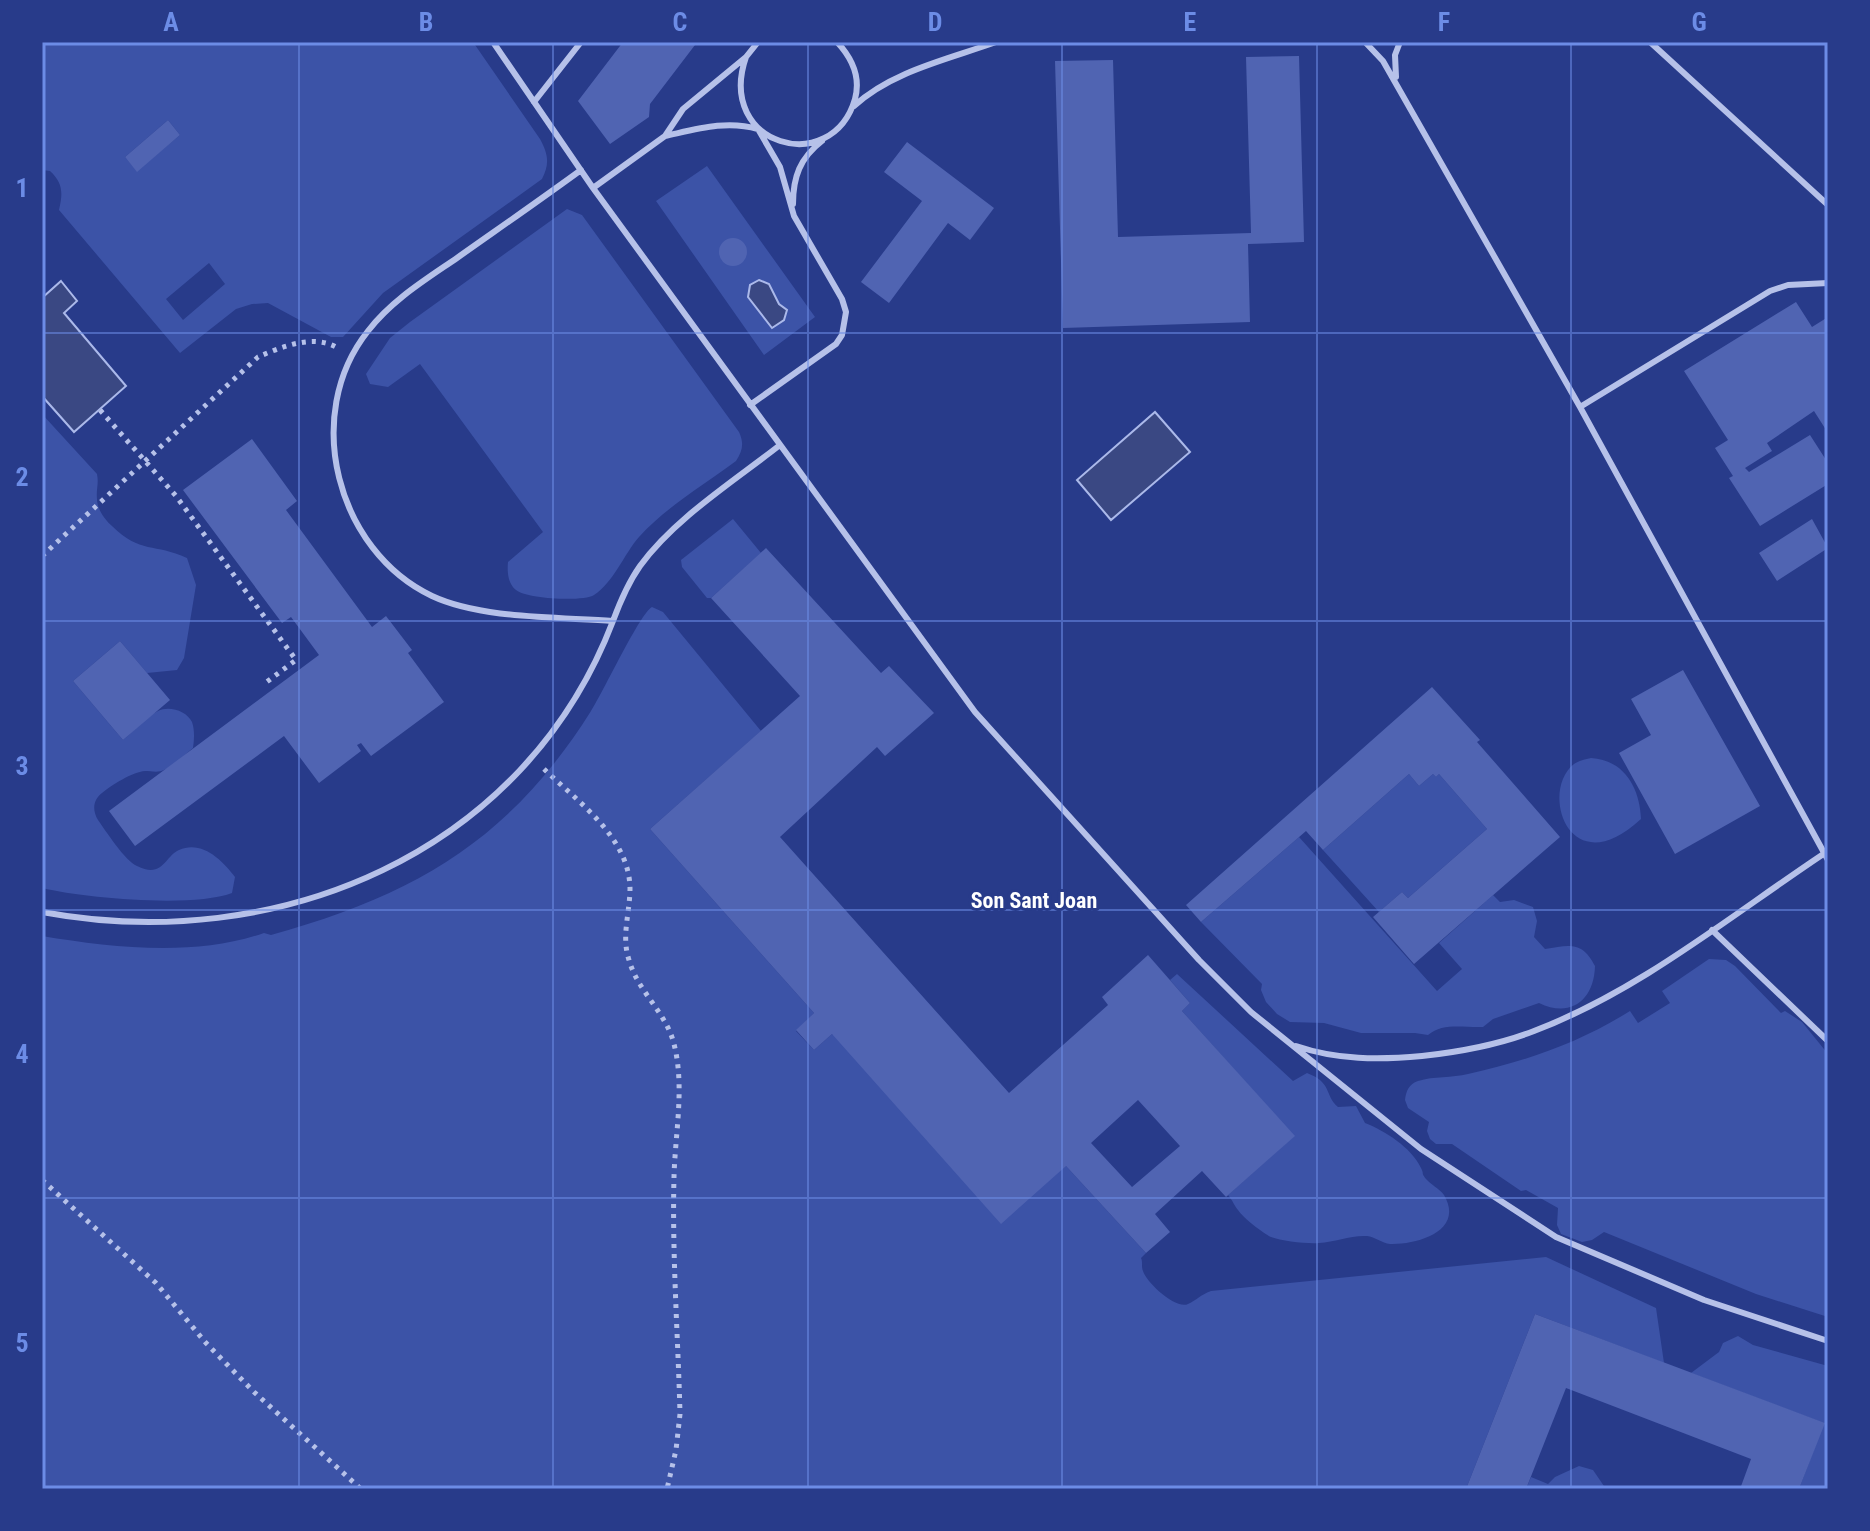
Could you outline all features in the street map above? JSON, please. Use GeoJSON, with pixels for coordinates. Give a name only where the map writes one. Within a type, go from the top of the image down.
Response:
{"type":"FeatureCollection","features":[{"type":"Feature","properties":{"kind":"lane"},"geometry":{"type":"LineString","coordinates":[[493,42],[593,188],[975,712],[1199,960],[1251,1012],[1421,1149],[1556,1237],[1704,1300],[1828,1341]]}},
{"type":"Feature","properties":{"kind":"lane"},"geometry":{"type":"LineString","coordinates":[[534,102],[581,42]]}},
{"type":"Feature","properties":{"kind":"lane"},"geometry":{"type":"LineString","coordinates":[[593,188],[665,136],[683,109],[746,57],[758,42]]}},
{"type":"Feature","properties":{"kind":"lane"},"geometry":{"type":"LineString","coordinates":[[794,216],[793,187],[801,162],[809,151],[842,124],[852,108],[857,91],[856,72],[847,53],[837,42]]}},
{"type":"Feature","properties":{"kind":"lane"},"geometry":{"type":"LineString","coordinates":[[855,42],[866,42]]}},
{"type":"Feature","properties":{"kind":"lane"},"geometry":{"type":"LineString","coordinates":[[852,108],[877,88],[897,78],[996,42]]}},
{"type":"Feature","properties":{"kind":"lane"},"geometry":{"type":"LineString","coordinates":[[1289,1044],[1342,1057],[1397,1058],[1445,1053],[1511,1038],[1587,1008],[1827,855],[1580,407],[1399,88],[1383,61],[1365,42]]}},
{"type":"Feature","properties":{"kind":"lane"},"geometry":{"type":"LineString","coordinates":[[1399,88],[1394,67],[1400,42]]}},
{"type":"Feature","properties":{"kind":"lane"},"geometry":{"type":"LineString","coordinates":[[1650,42],[1828,205]]}},
{"type":"Feature","properties":{"kind":"lane"},"geometry":{"type":"LineString","coordinates":[[746,57],[740,76],[740,96],[747,114],[780,167],[794,216],[842,299],[845,324],[836,344],[750,405]]}},
{"type":"Feature","properties":{"kind":"lane"},"geometry":{"type":"LineString","coordinates":[[665,136],[721,124],[741,124],[792,144],[810,143],[827,136]]}},
{"type":"Feature","properties":{"kind":"lane"},"geometry":{"type":"LineString","coordinates":[[581,170],[395,302],[365,334],[351,355],[336,403],[334,441],[347,508],[377,553],[414,586],[453,604],[491,611],[613,621]]}},
{"type":"Feature","properties":{"kind":"lane"},"geometry":{"type":"LineString","coordinates":[[1580,407],[1770,291],[1788,285],[1828,283]]}},
{"type":"Feature","properties":{"kind":"lane"},"geometry":{"type":"LineString","coordinates":[[42,912],[130,922],[212,919],[292,905],[335,892],[412,855],[479,808],[533,757],[590,672],[630,583],[654,548],[780,445]]}},
{"type":"Feature","properties":{"kind":"lane"},"geometry":{"type":"LineString","coordinates":[[1712,930],[1828,1041]]}},
{"type":"Feature","properties":{"kind":"path"},"geometry":{"type":"LineString","coordinates":[[42,556],[258,357],[283,346],[307,342],[330,344],[351,355]]}},
{"type":"Feature","properties":{"kind":"path"},"geometry":{"type":"LineString","coordinates":[[100,410],[176,496],[296,660],[264,684]]}},
{"type":"Feature","properties":{"kind":"path"},"geometry":{"type":"LineString","coordinates":[[533,757],[613,838],[623,853],[630,889],[625,935],[627,956],[641,989],[664,1018],[674,1043],[678,1065],[674,1178],[680,1414],[667,1489]]}},
{"type":"Feature","properties":{"kind":"path"},"geometry":{"type":"LineString","coordinates":[[42,1180],[156,1283],[206,1343],[244,1382],[361,1489]]}},
{"type":"Feature","properties":{"kind":"shaded area"},"geometry":{"type":"Polygon","coordinates":[[[42,42],[473,42],[540,139],[547,159],[542,179],[383,293],[343,337],[331,337],[268,303],[252,304],[236,309],[180,353],[59,210],[60,184],[50,171],[42,170],[42,42]],[[168,120],[125,157],[137,171],[180,135],[168,120]],[[209,263],[166,299],[183,320],[225,284],[209,263]]]}},
{"type":"Feature","properties":{"kind":"shaded area"},"geometry":{"type":"Polygon","coordinates":[[[707,166],[815,317],[764,355],[656,201],[707,166]]]}},
{"type":"Feature","properties":{"kind":"shaded area"},"geometry":{"type":"Polygon","coordinates":[[[567,209],[582,215],[739,432],[742,443],[736,461],[673,506],[639,537],[601,589],[588,597],[567,599],[531,596],[516,590],[511,584],[508,562],[543,532],[420,364],[388,387],[370,384],[366,374],[390,338],[567,209]]]}},
{"type":"Feature","properties":{"kind":"shaded area"},"geometry":{"type":"Polygon","coordinates":[[[759,280],[769,284],[779,304],[787,310],[784,320],[772,328],[748,297],[750,285],[759,280]]]}},
{"type":"Feature","properties":{"kind":"shaded area"},"geometry":{"type":"Polygon","coordinates":[[[61,281],[77,301],[64,313],[126,386],[74,432],[42,396],[42,298],[61,281]]]}},
{"type":"Feature","properties":{"kind":"shaded area"},"geometry":{"type":"Polygon","coordinates":[[[1155,412],[1190,452],[1111,520],[1077,480],[1155,412]]]}},
{"type":"Feature","properties":{"kind":"shaded area"},"geometry":{"type":"Polygon","coordinates":[[[42,414],[97,474],[97,503],[107,521],[131,541],[187,558],[196,585],[184,658],[177,670],[147,673],[120,641],[73,681],[123,740],[162,709],[182,712],[190,718],[194,728],[193,748],[164,770],[140,772],[111,786],[94,805],[96,816],[127,858],[146,869],[158,868],[174,853],[187,848],[211,853],[235,877],[232,893],[214,898],[165,901],[110,898],[42,888],[42,414]]]}},
{"type":"Feature","properties":{"kind":"shaded area"},"geometry":{"type":"Polygon","coordinates":[[[733,519],[761,553],[711,598],[707,598],[682,567],[681,560],[733,519]]]}},
{"type":"Feature","properties":{"kind":"shaded area"},"geometry":{"type":"Polygon","coordinates":[[[652,607],[663,612],[761,731],[650,829],[814,1013],[796,1031],[814,1050],[832,1034],[1066,1166],[1146,1253],[1141,1258],[1145,1276],[1155,1288],[1176,1303],[1188,1304],[1211,1291],[1546,1257],[1656,1308],[1664,1363],[1535,1314],[1466,1489],[42,1489],[42,936],[154,948],[238,941],[264,933],[271,935],[323,919],[414,881],[492,828],[527,795],[560,756],[591,711],[639,623],[652,607]]]}},
{"type":"Feature","properties":{"kind":"shaded area"},"geometry":{"type":"Polygon","coordinates":[[[1591,758],[1613,764],[1628,778],[1638,797],[1641,819],[1616,837],[1595,842],[1579,838],[1567,827],[1561,811],[1560,793],[1564,777],[1574,764],[1591,758]]]}},
{"type":"Feature","properties":{"kind":"shaded area"},"geometry":{"type":"Polygon","coordinates":[[[1409,774],[1419,786],[1433,774],[1436,777],[1439,774],[1487,829],[1408,898],[1402,892],[1379,912],[1323,850],[1409,774]]]}},
{"type":"Feature","properties":{"kind":"shaded area"},"geometry":{"type":"Polygon","coordinates":[[[1299,837],[1437,991],[1462,969],[1439,943],[1493,895],[1500,902],[1514,900],[1533,907],[1537,921],[1534,937],[1545,949],[1568,946],[1585,952],[1595,966],[1590,989],[1585,997],[1570,1007],[1550,1007],[1539,1003],[1493,1019],[1483,1027],[1440,1028],[1428,1035],[1361,1033],[1324,1023],[1290,1022],[1266,1002],[1262,984],[1201,922],[1299,837]]]}},
{"type":"Feature","properties":{"kind":"shaded area"},"geometry":{"type":"Polygon","coordinates":[[[1709,959],[1726,960],[1735,966],[1781,1013],[1785,1011],[1802,1022],[1828,1054],[1828,1317],[1756,1294],[1604,1232],[1582,1242],[1561,1234],[1557,1225],[1558,1208],[1526,1190],[1521,1191],[1452,1144],[1436,1144],[1427,1131],[1429,1122],[1408,1108],[1405,1100],[1408,1088],[1418,1081],[1468,1074],[1531,1057],[1572,1042],[1630,1011],[1638,1023],[1670,1003],[1662,991],[1709,959]]]}},
{"type":"Feature","properties":{"kind":"shaded area"},"geometry":{"type":"Polygon","coordinates":[[[1177,974],[1293,1081],[1307,1073],[1315,1077],[1325,1085],[1338,1107],[1356,1106],[1365,1123],[1404,1147],[1417,1160],[1426,1179],[1444,1195],[1449,1207],[1443,1227],[1424,1238],[1401,1244],[1367,1236],[1308,1243],[1271,1237],[1244,1217],[1228,1195],[1294,1136],[1182,1011],[1190,1003],[1170,980],[1177,974]]]}},
{"type":"Feature","properties":{"kind":"shaded area"},"geometry":{"type":"Polygon","coordinates":[[[1738,1336],[1753,1345],[1828,1366],[1828,1489],[1799,1489],[1824,1423],[1691,1373],[1719,1352],[1723,1343],[1738,1336]]]}},
{"type":"Feature","properties":{"kind":"shaded area"},"geometry":{"type":"Polygon","coordinates":[[[1579,1466],[1593,1470],[1606,1489],[1526,1489],[1531,1477],[1548,1484],[1555,1477],[1579,1466]]]}},
{"type":"Feature","properties":{"kind":"building"},"geometry":{"type":"Polygon","coordinates":[[[623,42],[702,42],[695,45],[650,104],[649,117],[610,144],[578,101],[623,42]]]}},
{"type":"Feature","properties":{"kind":"building"},"geometry":{"type":"Polygon","coordinates":[[[1299,56],[1304,242],[1248,244],[1250,322],[1063,328],[1055,61],[1113,60],[1118,237],[1251,233],[1246,57],[1299,56]]]}},
{"type":"Feature","properties":{"kind":"building"},"geometry":{"type":"Polygon","coordinates":[[[168,120],[180,135],[137,172],[125,157],[168,120]]]}},
{"type":"Feature","properties":{"kind":"building"},"geometry":{"type":"Polygon","coordinates":[[[907,142],[994,208],[970,240],[948,223],[889,303],[861,282],[922,201],[884,172],[907,142]]]}},
{"type":"Feature","properties":{"kind":"building"},"geometry":{"type":"Polygon","coordinates":[[[733,238],[743,242],[747,252],[743,262],[733,266],[723,262],[719,252],[723,242],[733,238]]]}},
{"type":"Feature","properties":{"kind":"building"},"geometry":{"type":"Polygon","coordinates":[[[1796,302],[1812,327],[1828,317],[1828,433],[1814,411],[1767,443],[1772,451],[1745,468],[1749,472],[1810,435],[1828,463],[1828,484],[1760,526],[1729,478],[1733,476],[1715,448],[1728,440],[1684,371],[1796,302]]]}},
{"type":"Feature","properties":{"kind":"building"},"geometry":{"type":"Polygon","coordinates":[[[252,439],[297,501],[286,510],[372,627],[386,616],[412,650],[408,653],[444,702],[371,756],[361,743],[357,745],[361,751],[319,783],[284,736],[135,846],[109,811],[319,655],[291,617],[282,623],[183,490],[252,439]]]}},
{"type":"Feature","properties":{"kind":"building"},"geometry":{"type":"Polygon","coordinates":[[[1812,519],[1828,548],[1777,581],[1759,553],[1812,519]]]}},
{"type":"Feature","properties":{"kind":"building"},"geometry":{"type":"Polygon","coordinates":[[[766,548],[881,673],[889,666],[934,713],[885,756],[877,747],[780,837],[1009,1093],[1108,1005],[1102,997],[1148,955],[1190,1003],[1182,1011],[1295,1136],[1226,1197],[1202,1171],[1155,1214],[1170,1232],[1146,1253],[1066,1166],[1001,1224],[832,1034],[814,1050],[796,1030],[814,1013],[650,829],[800,696],[711,598],[766,548]],[[1138,1100],[1091,1143],[1132,1187],[1180,1146],[1138,1100]]]}},
{"type":"Feature","properties":{"kind":"building"},"geometry":{"type":"Polygon","coordinates":[[[120,641],[170,700],[123,740],[73,681],[120,641]]]}},
{"type":"Feature","properties":{"kind":"building"},"geometry":{"type":"Polygon","coordinates":[[[1683,670],[1760,806],[1675,854],[1619,753],[1651,735],[1631,699],[1683,670]]]}},
{"type":"Feature","properties":{"kind":"building"},"geometry":{"type":"Polygon","coordinates":[[[1432,687],[1560,837],[1414,964],[1373,917],[1402,892],[1408,898],[1487,829],[1439,774],[1436,777],[1433,774],[1419,786],[1409,774],[1323,850],[1306,831],[1201,922],[1186,905],[1432,687]]]}},
{"type":"Feature","properties":{"kind":"building"},"geometry":{"type":"Polygon","coordinates":[[[1535,1314],[1825,1423],[1799,1489],[1740,1489],[1751,1459],[1566,1388],[1526,1489],[1466,1489],[1535,1314]]]}},
{"type":"Feature","properties":{"kind":"district","name":"Son Sant Joan"},"geometry":{"type":"Point","coordinates":[1034,900]}}]}
